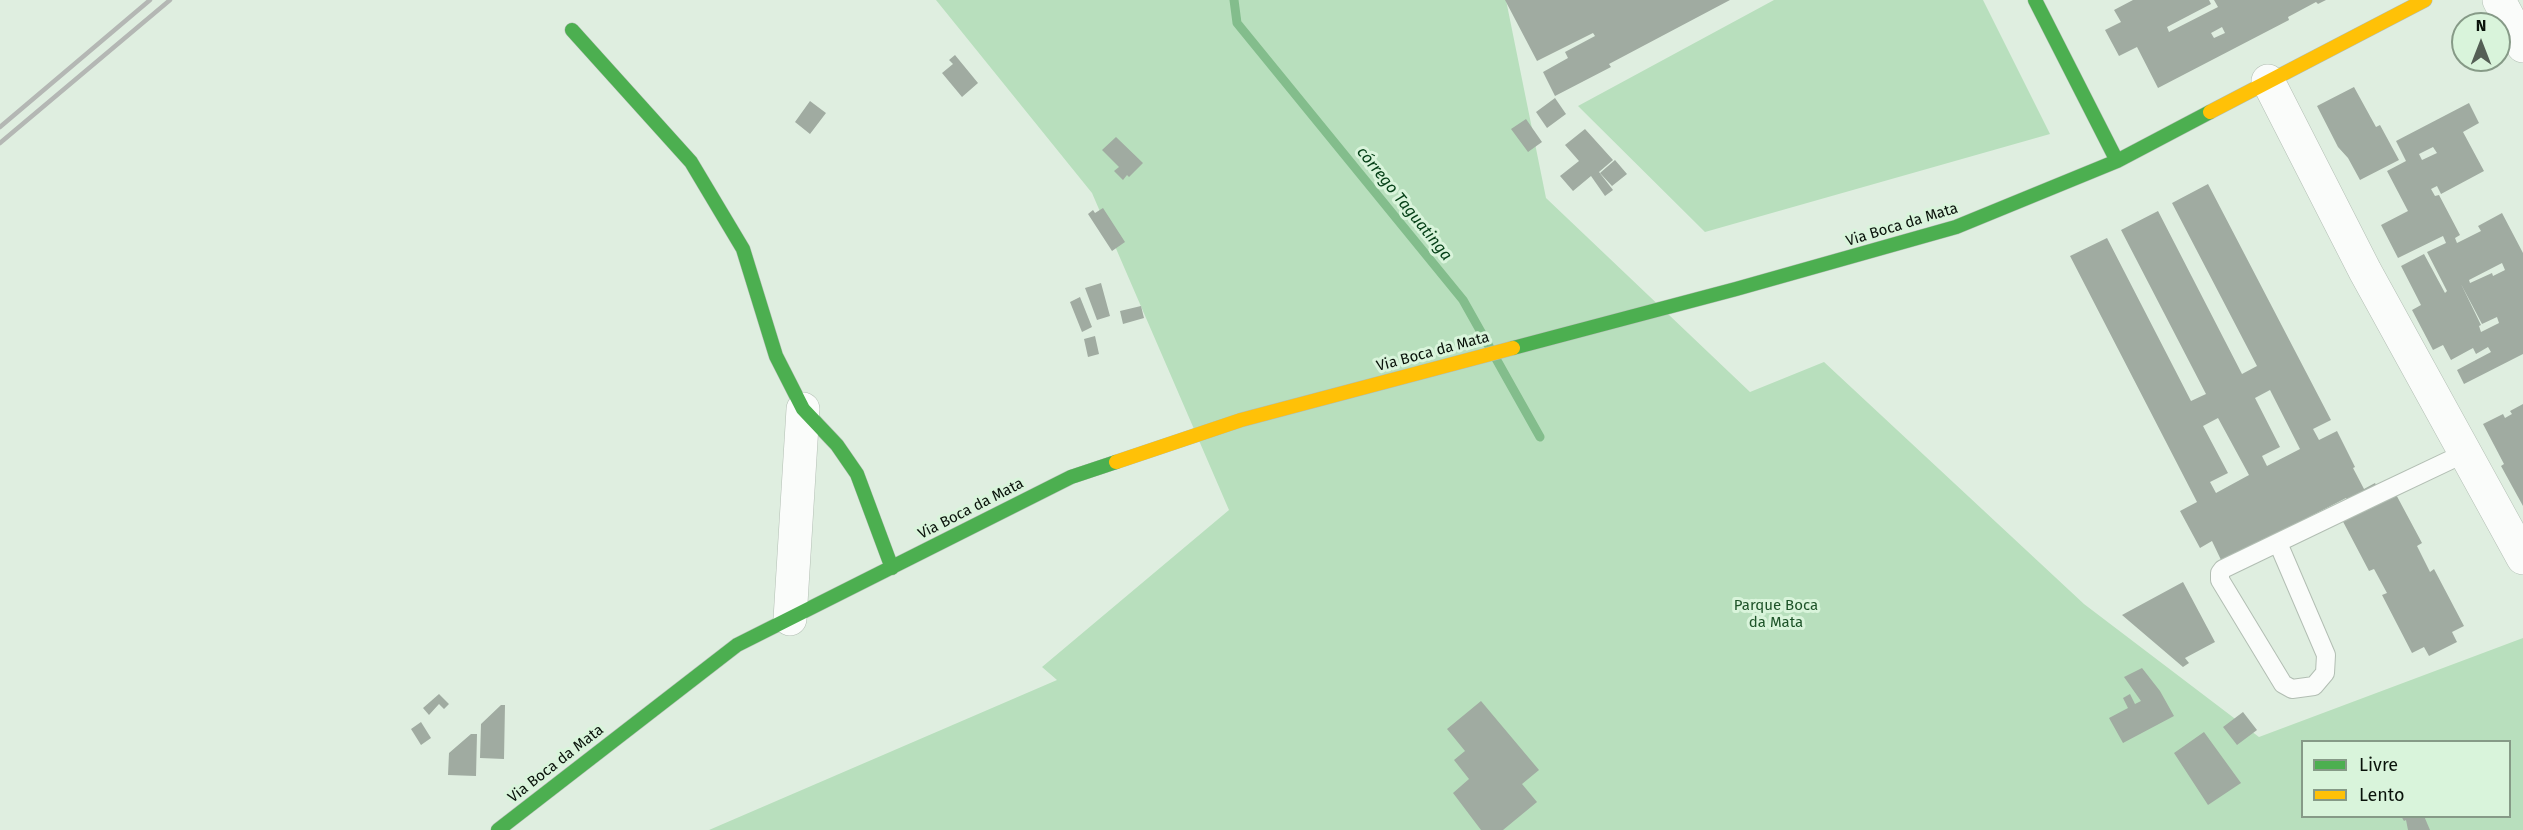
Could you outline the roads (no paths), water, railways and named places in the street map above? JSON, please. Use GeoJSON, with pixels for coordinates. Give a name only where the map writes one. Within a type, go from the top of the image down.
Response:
{"type":"FeatureCollection","features":[{"type":"Feature","properties":{"kind":"street"},"geometry":{"type":"LineString","coordinates":[[2035,0],[2117,161]]}},
{"type":"Feature","properties":{"kind":"street","name":"Via Boca da Mata"},"geometry":{"type":"LineString","coordinates":[[498,830],[737,645],[1071,477],[1241,420],[1736,289],[1956,227],[2117,161],[2425,0]]}},
{"type":"Feature","properties":{"kind":"street"},"geometry":{"type":"LineString","coordinates":[[2499,0],[2523,46]]}},
{"type":"Feature","properties":{"kind":"street"},"geometry":{"type":"LineString","coordinates":[[572,30],[691,162],[743,249],[776,356],[803,409],[837,445],[857,474],[892,568]]}},
{"type":"Feature","properties":{"kind":"street"},"geometry":{"type":"LineString","coordinates":[[2268,81],[2365,271],[2523,558]]}},
{"type":"Feature","properties":{"kind":"street"},"geometry":{"type":"LineString","coordinates":[[790,619],[803,409]]}},
{"type":"Feature","properties":{"kind":"lane"},"geometry":{"type":"LineString","coordinates":[[2278,543],[2326,655],[2325,673],[2314,686],[2292,690],[2283,684],[2220,580],[2220,573],[2223,569],[2465,453]]}},
{"type":"Feature","properties":{"kind":"waterway","name":"córrego Taguatinga"},"geometry":{"type":"LineString","coordinates":[[1234,0],[1237,23],[1463,300],[1540,437]]}},
{"type":"Feature","properties":{"kind":"railway"},"geometry":{"type":"LineString","coordinates":[[0,127],[150,0]]}},
{"type":"Feature","properties":{"kind":"railway"},"geometry":{"type":"LineString","coordinates":[[0,143],[170,0]]}},
{"type":"Feature","properties":{"kind":"park label","name":"Parque Boca da Mata"},"geometry":{"type":"Point","coordinates":[1776,614]}}]}
